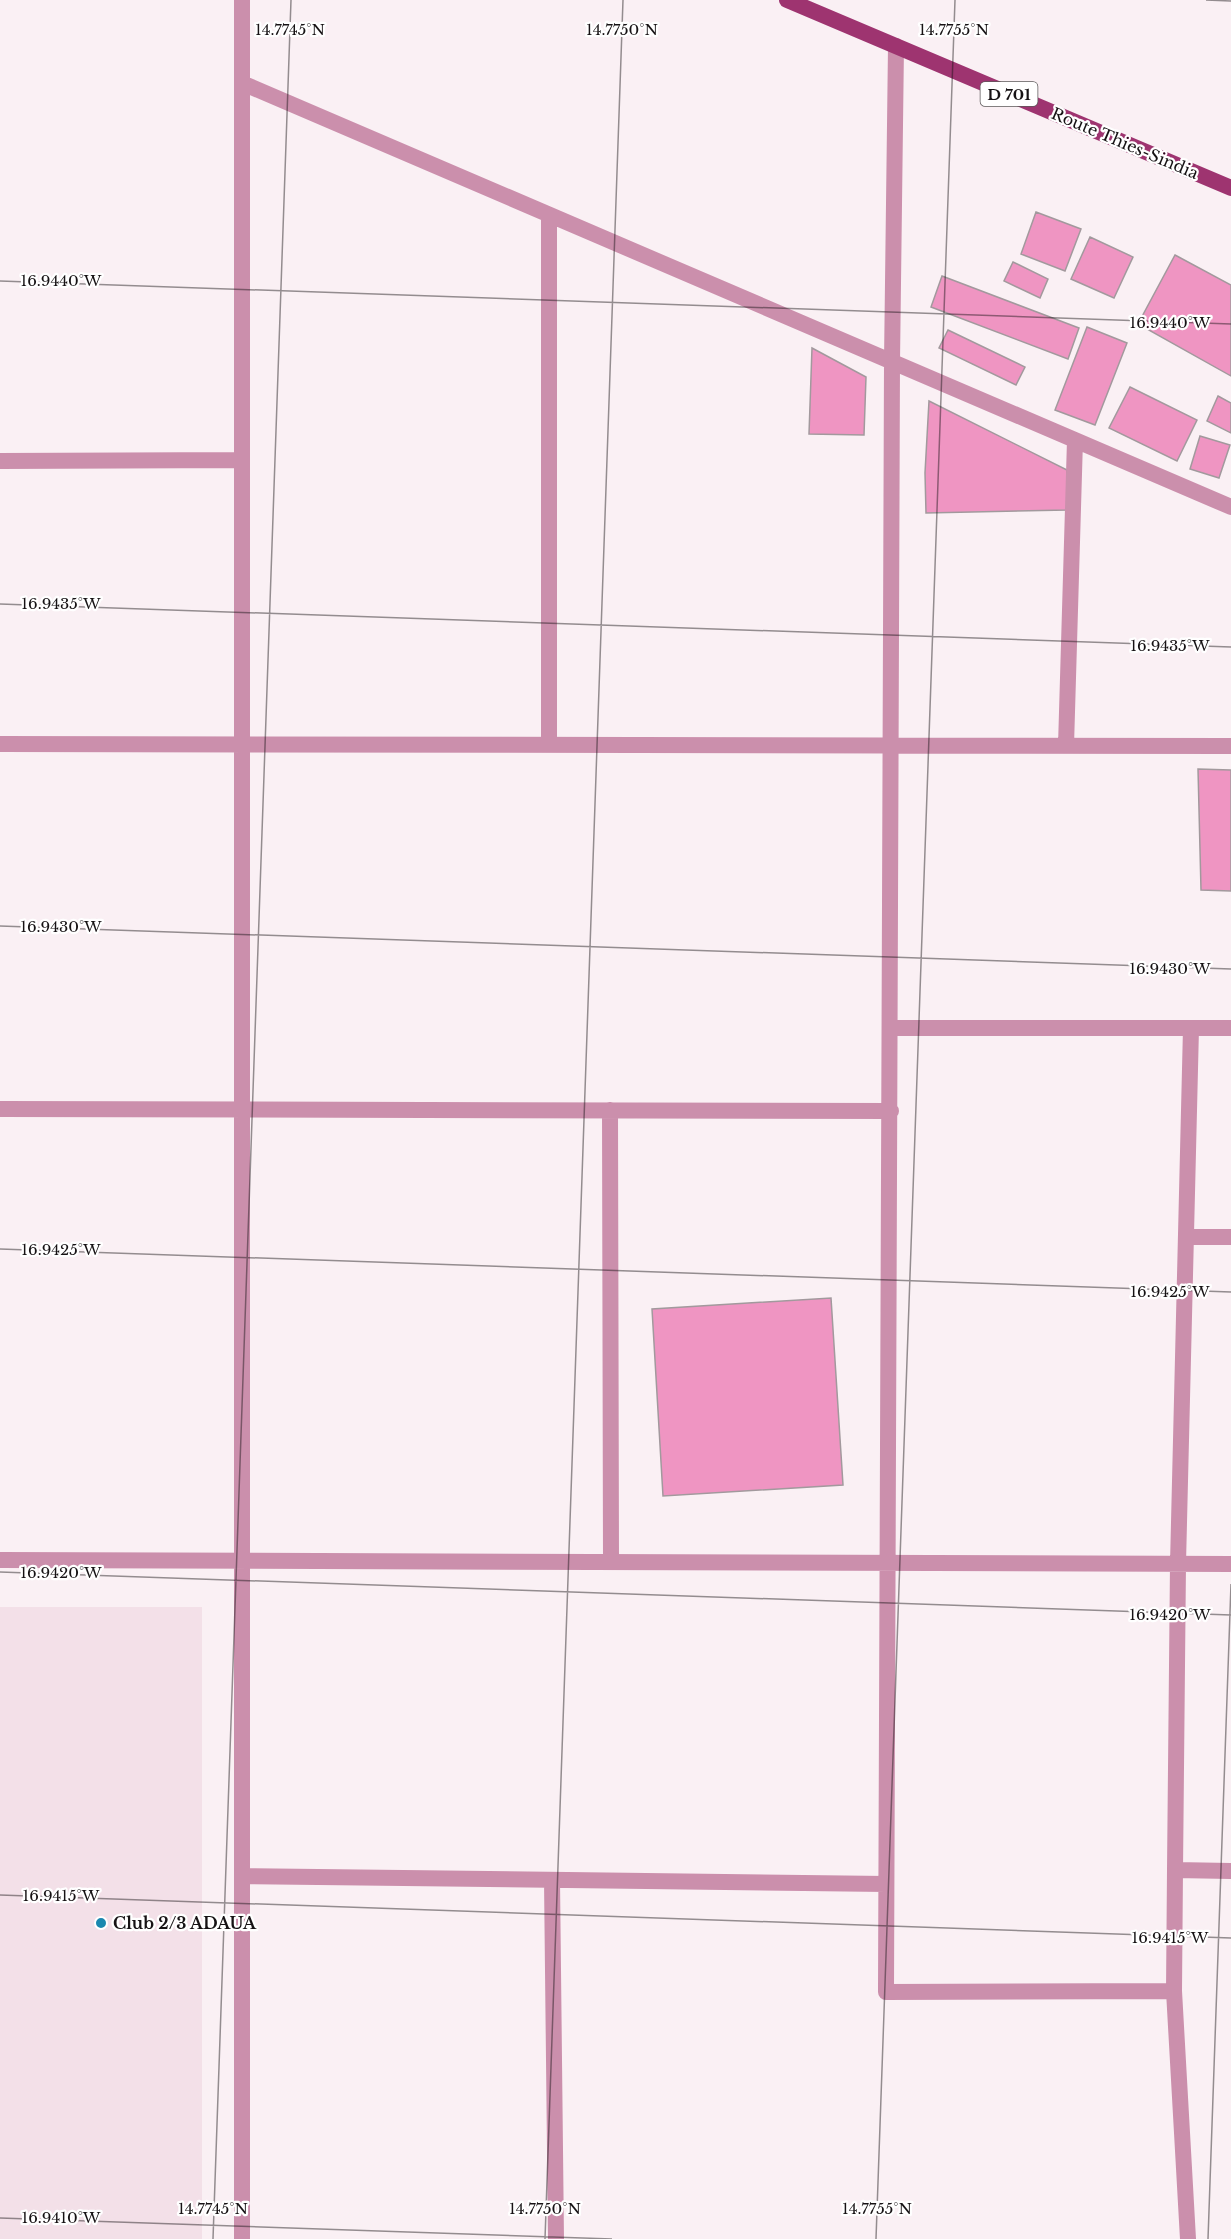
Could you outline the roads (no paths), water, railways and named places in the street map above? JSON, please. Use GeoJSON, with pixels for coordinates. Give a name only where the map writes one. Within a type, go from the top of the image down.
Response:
{"type":"FeatureCollection","features":[{"type":"Feature","properties":{"kind":"main road","name":"Route Thies-Sindia"},"geometry":{"type":"LineString","coordinates":[[787,0],[1231,188]]}},
{"type":"Feature","properties":{"kind":"street"},"geometry":{"type":"LineString","coordinates":[[242,0],[242,2239]]}},
{"type":"Feature","properties":{"kind":"street"},"geometry":{"type":"LineString","coordinates":[[896,46],[892,362],[886,1992],[1174,1991]]}},
{"type":"Feature","properties":{"kind":"street"},"geometry":{"type":"LineString","coordinates":[[242,83],[1231,507]]}},
{"type":"Feature","properties":{"kind":"street"},"geometry":{"type":"LineString","coordinates":[[549,215],[549,745]]}},
{"type":"Feature","properties":{"kind":"street"},"geometry":{"type":"LineString","coordinates":[[1066,746],[1075,440]]}},
{"type":"Feature","properties":{"kind":"street"},"geometry":{"type":"LineString","coordinates":[[0,461],[242,460]]}},
{"type":"Feature","properties":{"kind":"street"},"geometry":{"type":"LineString","coordinates":[[0,744],[1231,746]]}},
{"type":"Feature","properties":{"kind":"street"},"geometry":{"type":"LineString","coordinates":[[891,1028],[1231,1028]]}},
{"type":"Feature","properties":{"kind":"street"},"geometry":{"type":"LineString","coordinates":[[1188,2239],[1174,1991],[1174,1870],[1178,1564],[1191,1028]]}},
{"type":"Feature","properties":{"kind":"street"},"geometry":{"type":"LineString","coordinates":[[0,1108],[891,1111]]}},
{"type":"Feature","properties":{"kind":"street"},"geometry":{"type":"LineString","coordinates":[[610,1110],[611,1562]]}},
{"type":"Feature","properties":{"kind":"street"},"geometry":{"type":"LineString","coordinates":[[1186,1237],[1231,1237]]}},
{"type":"Feature","properties":{"kind":"street"},"geometry":{"type":"LineString","coordinates":[[0,1560],[1231,1564]]}},
{"type":"Feature","properties":{"kind":"street"},"geometry":{"type":"LineString","coordinates":[[1174,1870],[1231,1871]]}},
{"type":"Feature","properties":{"kind":"street"},"geometry":{"type":"LineString","coordinates":[[243,1876],[886,1884]]}},
{"type":"Feature","properties":{"kind":"street"},"geometry":{"type":"LineString","coordinates":[[552,1880],[556,2239]]}},
{"type":"Feature","properties":{"kind":"place","name":"Club 2/3 ADAUA"},"geometry":{"type":"Point","coordinates":[101,1923]}}]}
